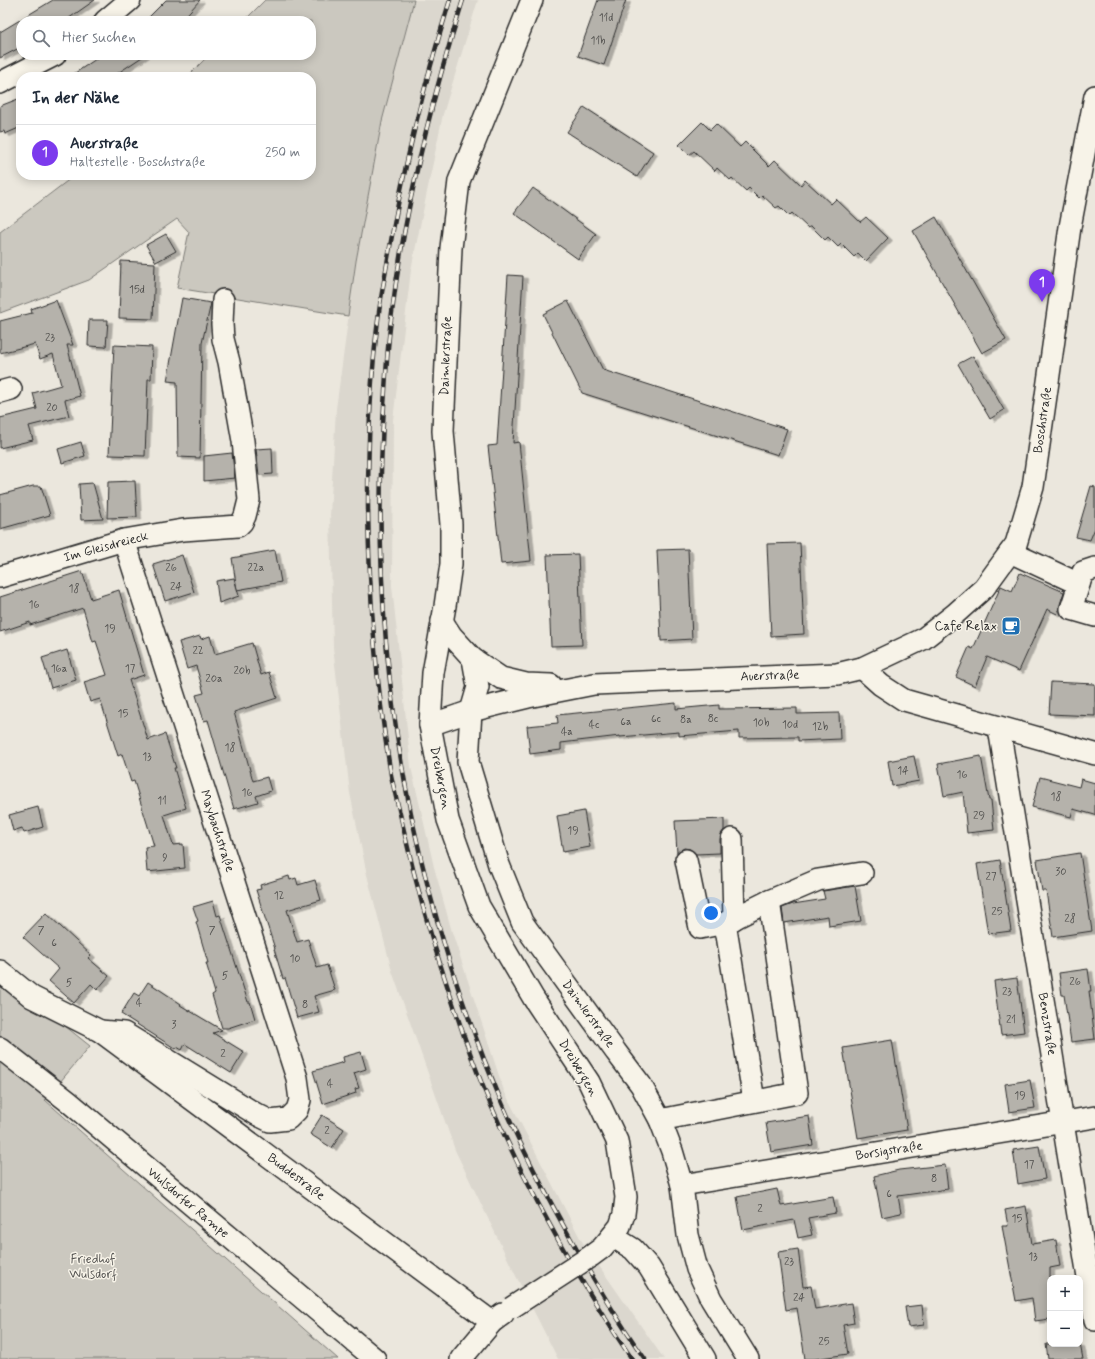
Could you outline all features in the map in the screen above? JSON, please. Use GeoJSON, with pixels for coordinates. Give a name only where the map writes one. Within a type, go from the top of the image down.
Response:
{"type":"FeatureCollection","features":[{"type":"Feature","properties":{"kind":"street"},"geometry":{"type":"LineString","coordinates":[[111,16],[130,0]]}},
{"type":"Feature","properties":{"kind":"street","name":"Daimlerstraße"},"geometry":{"type":"LineString","coordinates":[[430,725],[433,673],[446,606],[451,564],[444,431],[451,248],[459,181],[532,0]]}},
{"type":"Feature","properties":{"kind":"street"},"geometry":{"type":"LineString","coordinates":[[22,72],[45,60]]}},
{"type":"Feature","properties":{"kind":"street"},"geometry":{"type":"LineString","coordinates":[[0,83],[16,75]]}},
{"type":"Feature","properties":{"kind":"street","name":"Boschstraße"},"geometry":{"type":"LineString","coordinates":[[862,668],[923,639],[955,614],[984,588],[1016,544],[1033,488],[1070,227],[1095,96]]}},
{"type":"Feature","properties":{"kind":"street","name":"Im Gleisdreieck"},"geometry":{"type":"LineString","coordinates":[[0,577],[124,540],[183,530],[238,526],[242,522],[249,500],[243,440],[230,362],[223,339],[223,300]]}},
{"type":"Feature","properties":{"kind":"street","name":"Maybachstraße"},"geometry":{"type":"LineString","coordinates":[[124,540],[297,1078],[300,1100],[297,1110],[288,1119]]}},
{"type":"Feature","properties":{"kind":"street"},"geometry":{"type":"LineString","coordinates":[[1010,552],[1079,584]]}},
{"type":"Feature","properties":{"kind":"street"},"geometry":{"type":"LineString","coordinates":[[1095,568],[1083,572],[1071,609],[1095,616]]}},
{"type":"Feature","properties":{"kind":"street"},"geometry":{"type":"LineString","coordinates":[[442,621],[451,635],[473,659],[501,678],[526,684],[563,686],[594,684]]}},
{"type":"Feature","properties":{"kind":"street","name":"Daimlerstraße"},"geometry":{"type":"LineString","coordinates":[[473,659],[478,687],[471,711],[468,762],[499,865],[522,922],[641,1085],[660,1120],[672,1151],[682,1185],[688,1235],[697,1268],[711,1299],[748,1359]]}},
{"type":"Feature","properties":{"kind":"street"},"geometry":{"type":"LineString","coordinates":[[862,668],[881,685],[904,700],[1095,754]]}},
{"type":"Feature","properties":{"kind":"street","name":"Auerstraße"},"geometry":{"type":"LineString","coordinates":[[430,725],[471,711],[528,697],[594,684],[837,674],[862,668]]}},
{"type":"Feature","properties":{"kind":"street","name":"Dreibergen"},"geometry":{"type":"LineString","coordinates":[[430,725],[448,820],[479,906],[534,998],[589,1082],[617,1140],[626,1197],[624,1214],[620,1226],[602,1248],[492,1322],[461,1359]]}},
{"type":"Feature","properties":{"kind":"street","name":"Benzstraße"},"geometry":{"type":"LineString","coordinates":[[999,728],[1095,1320]]}},
{"type":"Feature","properties":{"kind":"street"},"geometry":{"type":"LineString","coordinates":[[732,838],[730,921],[754,1101]]}},
{"type":"Feature","properties":{"kind":"street"},"geometry":{"type":"LineString","coordinates":[[686,860],[700,928],[730,921],[769,901],[818,880],[862,873]]}},
{"type":"Feature","properties":{"kind":"street"},"geometry":{"type":"LineString","coordinates":[[660,1120],[798,1093],[769,901]]}},
{"type":"Feature","properties":{"kind":"street","name":"Buddestraße"},"geometry":{"type":"LineString","coordinates":[[0,971],[32,997],[100,1031],[492,1322]]}},
{"type":"Feature","properties":{"kind":"street","name":"Buddestraße"},"geometry":{"type":"LineString","coordinates":[[100,1031],[124,1033],[256,1114],[270,1121],[288,1119]]}},
{"type":"Feature","properties":{"kind":"street","name":"Wulsdorfer Rampe"},"geometry":{"type":"LineString","coordinates":[[0,1048],[69,1102],[375,1359]]}},
{"type":"Feature","properties":{"kind":"street","name":"Borsigstraße"},"geometry":{"type":"LineString","coordinates":[[682,1185],[1095,1117]]}},
{"type":"Feature","properties":{"kind":"street"},"geometry":{"type":"LineString","coordinates":[[612,1236],[633,1249],[648,1267],[704,1359]]}},
{"type":"Feature","properties":{"kind":"shaded area"},"geometry":{"type":"Polygon","coordinates":[[[414,0],[478,0],[443,114],[411,270],[393,420],[392,586],[411,767],[434,867],[452,932],[504,1091],[581,1240],[664,1359],[558,1359],[455,1150],[392,971],[367,875],[350,793],[333,647],[330,515],[336,409],[356,261],[382,121],[414,0]]]}},
{"type":"Feature","properties":{"kind":"green space"},"geometry":{"type":"Polygon","coordinates":[[[265,0],[414,0],[382,121],[356,261],[348,316],[177,288],[189,232],[177,219],[89,280],[0,313],[0,232],[68,180],[316,180],[316,72],[192,72],[204,60],[316,60],[316,16],[249,16],[265,0]]]}},
{"type":"Feature","properties":{"kind":"green space","name":"Friedhof Wulsdorf"},"geometry":{"type":"Polygon","coordinates":[[[0,974],[90,1046],[45,1100],[338,1359],[0,1359],[0,974]]]}},
{"type":"Feature","properties":{"kind":"building"},"geometry":{"type":"Polygon","coordinates":[[[53,0],[95,0],[72,16],[26,16],[53,0]]]}},
{"type":"Feature","properties":{"kind":"building"},"geometry":{"type":"Polygon","coordinates":[[[166,0],[200,0],[186,16],[150,16],[166,0]]]}},
{"type":"Feature","properties":{"kind":"building"},"geometry":{"type":"Polygon","coordinates":[[[598,0],[626,0],[604,65],[578,56],[598,0]]]}},
{"type":"Feature","properties":{"kind":"building"},"geometry":{"type":"Polygon","coordinates":[[[16,22],[16,50],[0,58],[0,32],[16,22]]]}},
{"type":"Feature","properties":{"kind":"building"},"geometry":{"type":"Polygon","coordinates":[[[94,60],[138,60],[120,72],[76,72],[94,60]]]}},
{"type":"Feature","properties":{"kind":"building"},"geometry":{"type":"Polygon","coordinates":[[[16,100],[16,129],[5,134],[4,131],[0,132],[0,106],[16,100]]]}},
{"type":"Feature","properties":{"kind":"building"},"geometry":{"type":"Polygon","coordinates":[[[584,107],[653,152],[637,177],[567,132],[584,107]]]}},
{"type":"Feature","properties":{"kind":"building"},"geometry":{"type":"Polygon","coordinates":[[[702,122],[710,130],[716,124],[740,147],[745,142],[769,166],[775,160],[801,185],[805,180],[831,204],[836,199],[860,222],[866,217],[888,238],[866,261],[858,253],[854,257],[841,244],[838,247],[828,237],[825,240],[811,226],[808,228],[792,213],[789,216],[779,206],[776,208],[762,195],[759,198],[749,188],[746,191],[732,178],[730,180],[717,168],[715,171],[694,151],[689,155],[679,145],[702,122]]]}},
{"type":"Feature","properties":{"kind":"building"},"geometry":{"type":"Polygon","coordinates":[[[533,188],[596,234],[578,259],[514,213],[533,188]]]}},
{"type":"Feature","properties":{"kind":"building"},"geometry":{"type":"Polygon","coordinates":[[[936,217],[1006,340],[982,353],[913,231],[936,217]]]}},
{"type":"Feature","properties":{"kind":"building"},"geometry":{"type":"Polygon","coordinates":[[[166,234],[176,251],[156,262],[146,245],[166,234]]]}},
{"type":"Feature","properties":{"kind":"building"},"geometry":{"type":"Polygon","coordinates":[[[121,261],[155,263],[153,319],[119,318],[121,261]]]}},
{"type":"Feature","properties":{"kind":"building"},"geometry":{"type":"Polygon","coordinates":[[[508,275],[523,276],[513,443],[519,442],[531,561],[501,564],[488,446],[497,445],[508,275]]]}},
{"type":"Feature","properties":{"kind":"building"},"geometry":{"type":"Polygon","coordinates":[[[182,298],[211,303],[202,343],[200,458],[178,457],[177,382],[167,381],[182,298]]]}},
{"type":"Feature","properties":{"kind":"building"},"geometry":{"type":"Polygon","coordinates":[[[56,300],[73,345],[67,345],[80,396],[65,400],[69,416],[29,426],[33,440],[0,448],[0,418],[37,409],[33,393],[61,385],[53,354],[40,359],[35,344],[0,353],[0,321],[32,313],[31,309],[56,300]]]}},
{"type":"Feature","properties":{"kind":"building"},"geometry":{"type":"Polygon","coordinates":[[[568,301],[603,370],[787,429],[778,455],[582,393],[543,314],[568,301]]]}},
{"type":"Feature","properties":{"kind":"building"},"geometry":{"type":"Polygon","coordinates":[[[89,320],[108,320],[106,347],[88,346],[89,320]]]}},
{"type":"Feature","properties":{"kind":"building"},"geometry":{"type":"Polygon","coordinates":[[[114,345],[152,347],[151,379],[148,379],[145,456],[109,455],[114,345]]]}},
{"type":"Feature","properties":{"kind":"building"},"geometry":{"type":"Polygon","coordinates":[[[973,356],[1004,410],[990,419],[958,364],[973,356]]]}},
{"type":"Feature","properties":{"kind":"building"},"geometry":{"type":"Polygon","coordinates":[[[81,442],[85,456],[62,463],[58,449],[81,442]]]}},
{"type":"Feature","properties":{"kind":"building"},"geometry":{"type":"Polygon","coordinates":[[[272,448],[273,474],[259,475],[256,449],[272,448]]]}},
{"type":"Feature","properties":{"kind":"building"},"geometry":{"type":"Polygon","coordinates":[[[232,453],[235,478],[204,481],[204,456],[232,453]]]}},
{"type":"Feature","properties":{"kind":"building"},"geometry":{"type":"Polygon","coordinates":[[[135,481],[137,517],[107,518],[108,482],[135,481]]]}},
{"type":"Feature","properties":{"kind":"building"},"geometry":{"type":"Polygon","coordinates":[[[93,483],[103,519],[81,520],[79,484],[93,483]]]}},
{"type":"Feature","properties":{"kind":"building"},"geometry":{"type":"Polygon","coordinates":[[[33,486],[41,486],[50,515],[0,529],[0,495],[33,486]]]}},
{"type":"Feature","properties":{"kind":"building"},"geometry":{"type":"Polygon","coordinates":[[[1091,486],[1095,487],[1095,528],[1090,540],[1076,537],[1091,486]]]}},
{"type":"Feature","properties":{"kind":"building"},"geometry":{"type":"Polygon","coordinates":[[[800,543],[804,634],[771,636],[767,544],[800,543]]]}},
{"type":"Feature","properties":{"kind":"building"},"geometry":{"type":"Polygon","coordinates":[[[688,549],[692,639],[661,641],[657,550],[688,549]]]}},
{"type":"Feature","properties":{"kind":"building"},"geometry":{"type":"Polygon","coordinates":[[[275,550],[281,582],[237,590],[232,558],[275,550]]]}},
{"type":"Feature","properties":{"kind":"building"},"geometry":{"type":"Polygon","coordinates":[[[578,554],[582,645],[551,646],[547,555],[578,554]]]}},
{"type":"Feature","properties":{"kind":"building"},"geometry":{"type":"Polygon","coordinates":[[[182,555],[194,592],[165,601],[153,564],[182,555]]]}},
{"type":"Feature","properties":{"kind":"building"},"geometry":{"type":"Polygon","coordinates":[[[82,571],[91,599],[119,590],[144,675],[129,680],[148,740],[165,734],[176,768],[174,768],[186,808],[164,815],[173,845],[183,844],[185,868],[147,872],[145,847],[154,846],[134,781],[131,782],[122,754],[118,756],[100,699],[90,702],[84,682],[107,675],[96,641],[93,642],[83,608],[30,625],[30,622],[0,632],[0,597],[82,571]]]}},
{"type":"Feature","properties":{"kind":"building"},"geometry":{"type":"Polygon","coordinates":[[[1020,573],[1064,592],[1057,614],[1047,609],[1019,671],[987,657],[975,686],[956,677],[969,647],[973,649],[1001,586],[1012,591],[1020,573]]]}},
{"type":"Feature","properties":{"kind":"building"},"geometry":{"type":"Polygon","coordinates":[[[234,578],[239,596],[219,603],[216,581],[234,578]]]}},
{"type":"Feature","properties":{"kind":"building"},"geometry":{"type":"Polygon","coordinates":[[[200,636],[201,639],[210,636],[215,654],[252,643],[261,675],[269,672],[277,698],[234,712],[253,781],[267,777],[271,791],[256,796],[258,802],[234,809],[208,720],[204,721],[196,695],[204,693],[196,666],[187,669],[179,642],[200,636]]]}},
{"type":"Feature","properties":{"kind":"building"},"geometry":{"type":"Polygon","coordinates":[[[67,650],[76,680],[51,688],[42,658],[67,650]]]}},
{"type":"Feature","properties":{"kind":"building"},"geometry":{"type":"Polygon","coordinates":[[[1051,682],[1095,684],[1095,716],[1049,714],[1051,682]]]}},
{"type":"Feature","properties":{"kind":"building"},"geometry":{"type":"Polygon","coordinates":[[[676,703],[676,709],[719,705],[719,709],[797,708],[797,714],[839,713],[840,739],[798,741],[798,737],[739,738],[739,731],[679,736],[679,732],[620,736],[561,743],[561,750],[530,754],[527,726],[558,723],[557,715],[676,703]]]}},
{"type":"Feature","properties":{"kind":"building"},"geometry":{"type":"Polygon","coordinates":[[[914,756],[919,781],[892,786],[888,761],[914,756]]]}},
{"type":"Feature","properties":{"kind":"building"},"geometry":{"type":"Polygon","coordinates":[[[981,756],[989,800],[991,800],[994,830],[967,833],[963,792],[944,796],[938,764],[981,756]]]}},
{"type":"Feature","properties":{"kind":"building"},"geometry":{"type":"Polygon","coordinates":[[[1040,777],[1079,787],[1081,779],[1095,783],[1095,815],[1073,809],[1071,817],[1032,807],[1040,777]]]}},
{"type":"Feature","properties":{"kind":"building"},"geometry":{"type":"Polygon","coordinates":[[[38,807],[43,827],[24,833],[22,828],[13,831],[9,815],[38,807]]]}},
{"type":"Feature","properties":{"kind":"building"},"geometry":{"type":"Polygon","coordinates":[[[584,811],[590,847],[563,852],[557,816],[584,811]]]}},
{"type":"Feature","properties":{"kind":"building"},"geometry":{"type":"Polygon","coordinates":[[[724,819],[724,830],[720,839],[720,853],[696,854],[690,849],[684,848],[677,853],[675,821],[724,819]]]}},
{"type":"Feature","properties":{"kind":"building"},"geometry":{"type":"Polygon","coordinates":[[[1080,853],[1092,931],[1053,937],[1046,891],[1042,891],[1037,860],[1080,853]]]}},
{"type":"Feature","properties":{"kind":"building"},"geometry":{"type":"Polygon","coordinates":[[[1000,860],[1011,931],[988,934],[977,864],[1000,860]]]}},
{"type":"Feature","properties":{"kind":"building"},"geometry":{"type":"Polygon","coordinates":[[[289,876],[290,880],[296,878],[298,885],[315,880],[321,900],[287,910],[297,942],[308,939],[317,968],[327,965],[335,990],[314,996],[319,1012],[297,1018],[285,978],[283,979],[256,890],[261,889],[260,885],[289,876]]]}},
{"type":"Feature","properties":{"kind":"building"},"geometry":{"type":"Polygon","coordinates":[[[855,886],[861,921],[829,926],[828,916],[784,923],[782,908],[793,904],[825,899],[823,891],[855,886]]]}},
{"type":"Feature","properties":{"kind":"building"},"geometry":{"type":"Polygon","coordinates":[[[213,901],[217,916],[220,915],[248,1002],[250,1002],[255,1019],[228,1028],[222,1028],[212,995],[215,993],[196,922],[198,921],[193,907],[213,901]]]}},
{"type":"Feature","properties":{"kind":"building"},"geometry":{"type":"Polygon","coordinates":[[[46,913],[91,955],[88,958],[109,976],[97,990],[91,984],[74,1003],[49,981],[59,969],[23,937],[46,913]]]}},
{"type":"Feature","properties":{"kind":"building"},"geometry":{"type":"Polygon","coordinates":[[[1088,969],[1095,1039],[1071,1042],[1059,973],[1088,969]]]}},
{"type":"Feature","properties":{"kind":"building"},"geometry":{"type":"Polygon","coordinates":[[[1017,978],[1024,1032],[1001,1035],[994,981],[1017,978]]]}},
{"type":"Feature","properties":{"kind":"building"},"geometry":{"type":"Polygon","coordinates":[[[148,982],[181,1004],[180,1005],[222,1030],[213,1033],[244,1052],[231,1073],[185,1044],[182,1050],[177,1047],[176,1049],[121,1014],[134,993],[139,996],[148,982]]]}},
{"type":"Feature","properties":{"kind":"building"},"geometry":{"type":"Polygon","coordinates":[[[892,1040],[907,1130],[858,1138],[843,1048],[892,1040]]]}},
{"type":"Feature","properties":{"kind":"building"},"geometry":{"type":"Polygon","coordinates":[[[361,1052],[366,1069],[354,1073],[359,1088],[355,1089],[356,1093],[323,1104],[313,1071],[344,1062],[343,1057],[361,1052]]]}},
{"type":"Feature","properties":{"kind":"building"},"geometry":{"type":"Polygon","coordinates":[[[1030,1080],[1035,1108],[1009,1112],[1005,1084],[1030,1080]]]}},
{"type":"Feature","properties":{"kind":"building"},"geometry":{"type":"Polygon","coordinates":[[[322,1115],[344,1129],[332,1148],[310,1134],[322,1115]]]}},
{"type":"Feature","properties":{"kind":"building"},"geometry":{"type":"Polygon","coordinates":[[[809,1116],[813,1145],[771,1152],[766,1123],[809,1116]]]}},
{"type":"Feature","properties":{"kind":"building"},"geometry":{"type":"Polygon","coordinates":[[[1039,1146],[1045,1179],[1018,1184],[1013,1150],[1039,1146]]]}},
{"type":"Feature","properties":{"kind":"building"},"geometry":{"type":"Polygon","coordinates":[[[945,1165],[948,1189],[898,1196],[901,1213],[882,1217],[874,1176],[899,1170],[945,1165]]]}},
{"type":"Feature","properties":{"kind":"building"},"geometry":{"type":"Polygon","coordinates":[[[777,1189],[781,1206],[833,1197],[836,1213],[808,1218],[812,1235],[798,1238],[794,1220],[743,1230],[737,1197],[777,1189]]]}},
{"type":"Feature","properties":{"kind":"building"},"geometry":{"type":"Polygon","coordinates":[[[1026,1206],[1032,1244],[1056,1240],[1060,1266],[1050,1268],[1050,1275],[1047,1275],[1047,1319],[1035,1321],[1032,1298],[1016,1301],[1002,1226],[1008,1226],[1005,1210],[1026,1206]]]}},
{"type":"Feature","properties":{"kind":"building"},"geometry":{"type":"Polygon","coordinates":[[[798,1249],[803,1287],[811,1286],[815,1309],[851,1303],[854,1323],[843,1325],[848,1354],[805,1359],[797,1308],[786,1310],[778,1252],[798,1249]]]}},
{"type":"Feature","properties":{"kind":"building"},"geometry":{"type":"Polygon","coordinates":[[[922,1305],[924,1325],[908,1327],[905,1307],[922,1305]]]}},
{"type":"Feature","properties":{"kind":"building"},"geometry":{"type":"Polygon","coordinates":[[[1046,1344],[1047,1347],[1081,1347],[1083,1359],[1048,1359],[1046,1344]]]}},
{"type":"Feature","properties":{"kind":"railway"},"geometry":{"type":"LineString","coordinates":[[450,0],[422,98],[406,164],[382,292],[375,343],[368,459],[368,505],[374,641],[381,708],[391,775],[417,886],[438,958],[477,1072],[505,1137],[555,1234],[592,1297],[632,1359]]}},
{"type":"Feature","properties":{"kind":"railway"},"geometry":{"type":"LineString","coordinates":[[463,0],[429,118],[420,158],[403,239],[390,331],[384,406],[381,496],[382,585],[389,674],[401,762],[419,848],[441,934],[469,1019],[502,1103],[538,1178],[593,1278],[645,1359]]}},
{"type":"Feature","properties":{"kind":"place","name":"Auerstraße"},"geometry":{"type":"Point","coordinates":[1042,302]}},
{"type":"Feature","properties":{"kind":"place","name":"Cafe Relax"},"geometry":{"type":"Point","coordinates":[1011,626]}}]}
